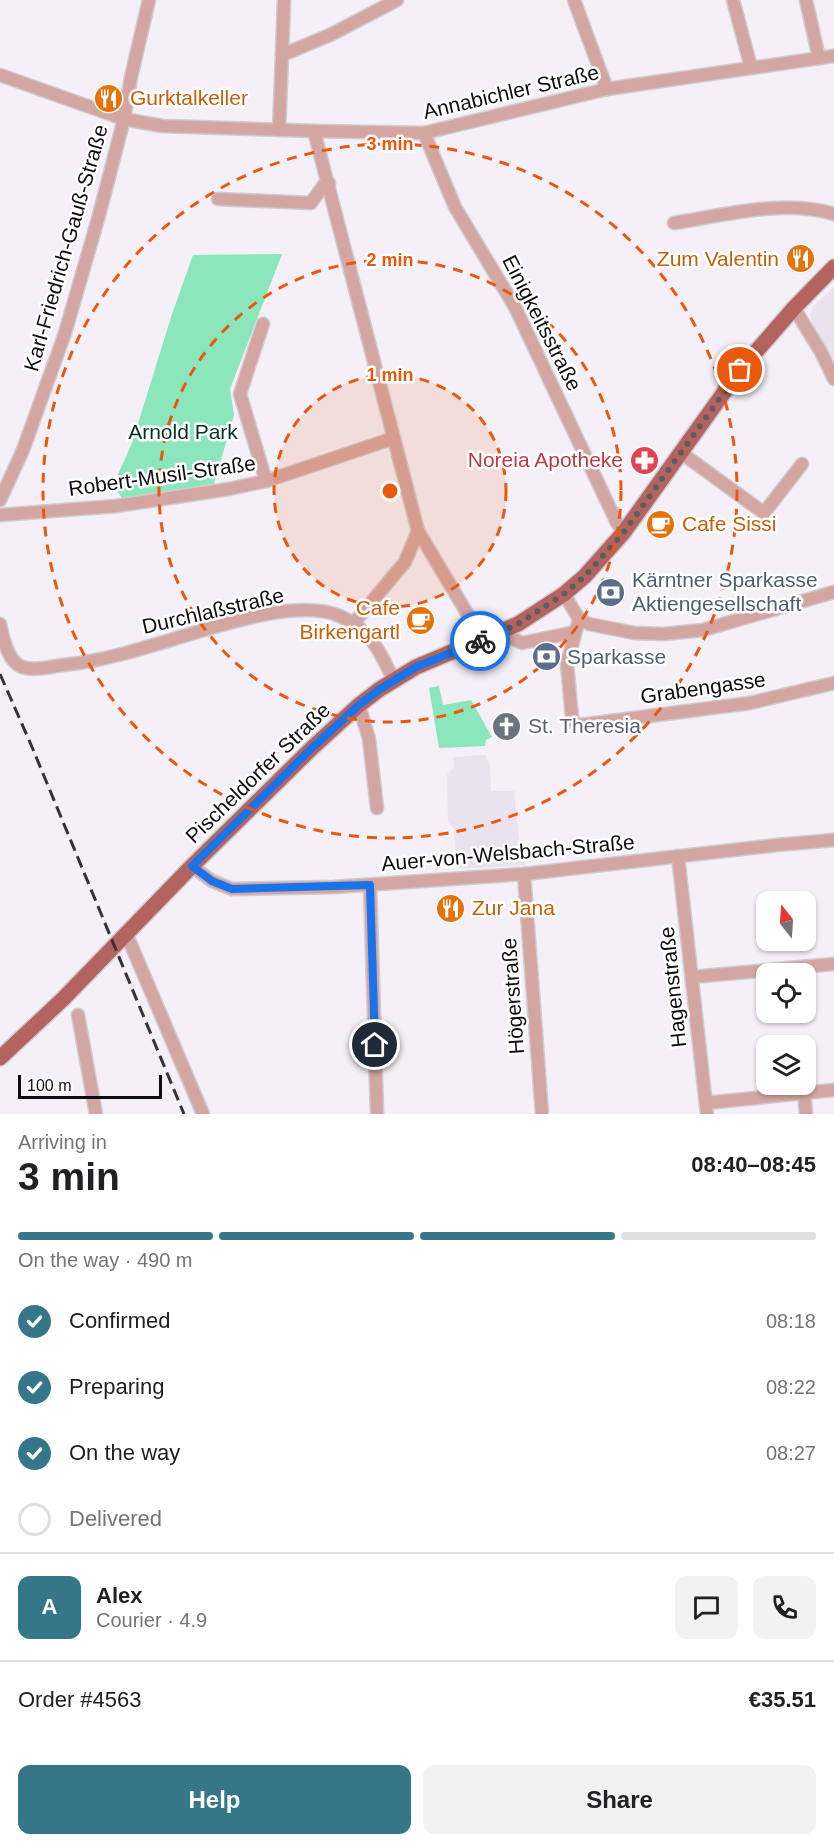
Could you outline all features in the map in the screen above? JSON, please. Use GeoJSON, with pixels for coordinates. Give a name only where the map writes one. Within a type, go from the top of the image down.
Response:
{"type":"FeatureCollection","features":[{"type":"Feature","properties":{"kind":"main road","name":"Pischeldorfer Straße"},"geometry":{"type":"LineString","coordinates":[[0,1058],[63,999],[192,866],[312,748],[359,705],[416,667],[518,624],[564,594],[585,576],[624,532],[740,370],[794,308],[834,267]]}},
{"type":"Feature","properties":{"kind":"street","name":"Karl-Friedrich-Gauß-Straße"},"geometry":{"type":"LineString","coordinates":[[0,500],[23,450],[65,333],[124,119],[149,0]]}},
{"type":"Feature","properties":{"kind":"street"},"geometry":{"type":"LineString","coordinates":[[279,130],[284,0]]}},
{"type":"Feature","properties":{"kind":"street"},"geometry":{"type":"LineString","coordinates":[[282,55],[330,36],[397,0]]}},
{"type":"Feature","properties":{"kind":"street"},"geometry":{"type":"LineString","coordinates":[[574,0],[607,89]]}},
{"type":"Feature","properties":{"kind":"street"},"geometry":{"type":"LineString","coordinates":[[733,0],[751,67]]}},
{"type":"Feature","properties":{"kind":"street"},"geometry":{"type":"LineString","coordinates":[[806,0],[819,58]]}},
{"type":"Feature","properties":{"kind":"street","name":"Annabichler Straße"},"geometry":{"type":"LineString","coordinates":[[0,75],[124,119],[162,126],[424,133],[607,89],[834,56]]}},
{"type":"Feature","properties":{"kind":"street"},"geometry":{"type":"LineString","coordinates":[[314,131],[418,531],[483,640]]}},
{"type":"Feature","properties":{"kind":"street","name":"Einigkeitsstraße"},"geometry":{"type":"LineString","coordinates":[[424,133],[455,207],[515,307],[617,523],[624,532]]}},
{"type":"Feature","properties":{"kind":"street"},"geometry":{"type":"LineString","coordinates":[[218,200],[311,203],[323,186],[328,183]]}},
{"type":"Feature","properties":{"kind":"street"},"geometry":{"type":"LineString","coordinates":[[674,223],[774,209],[803,208],[834,214]]}},
{"type":"Feature","properties":{"kind":"street"},"geometry":{"type":"LineString","coordinates":[[794,308],[821,352],[834,380]]}},
{"type":"Feature","properties":{"kind":"street"},"geometry":{"type":"LineString","coordinates":[[262,324],[240,394],[266,482]]}},
{"type":"Feature","properties":{"kind":"street","name":"Robert-Musil-Straße"},"geometry":{"type":"LineString","coordinates":[[0,515],[116,506],[210,493],[266,482],[394,438]]}},
{"type":"Feature","properties":{"kind":"street"},"geometry":{"type":"LineString","coordinates":[[680,452],[764,513],[802,464]]}},
{"type":"Feature","properties":{"kind":"street"},"geometry":{"type":"LineString","coordinates":[[353,624],[405,562],[418,531]]}},
{"type":"Feature","properties":{"kind":"street"},"geometry":{"type":"LineString","coordinates":[[564,594],[579,619],[599,627],[634,633],[703,630],[834,592]]}},
{"type":"Feature","properties":{"kind":"street","name":"Durchlaßstraße"},"geometry":{"type":"LineString","coordinates":[[0,624],[12,660],[20,666],[32,669],[97,660],[225,624],[289,611],[322,612],[339,616],[369,636],[378,648],[394,681]]}},
{"type":"Feature","properties":{"kind":"street","name":"Grabengasse"},"geometry":{"type":"LineString","coordinates":[[579,619],[567,664],[572,718],[580,725],[750,703],[834,683]]}},
{"type":"Feature","properties":{"kind":"street"},"geometry":{"type":"LineString","coordinates":[[500,632],[522,643],[575,632]]}},
{"type":"Feature","properties":{"kind":"street"},"geometry":{"type":"LineString","coordinates":[[359,705],[369,739],[377,808]]}},
{"type":"Feature","properties":{"kind":"street","name":"Auer-von-Welsbach-Straße"},"geometry":{"type":"LineString","coordinates":[[192,866],[212,881],[232,889],[370,885],[524,874],[834,840]]}},
{"type":"Feature","properties":{"kind":"street","name":"Hagenstraße"},"geometry":{"type":"LineString","coordinates":[[678,856],[706,1108]]}},
{"type":"Feature","properties":{"kind":"street","name":"Högerstraße"},"geometry":{"type":"LineString","coordinates":[[524,874],[542,1114]]}},
{"type":"Feature","properties":{"kind":"street"},"geometry":{"type":"LineString","coordinates":[[370,885],[377,1114]]}},
{"type":"Feature","properties":{"kind":"street"},"geometry":{"type":"LineString","coordinates":[[126,933],[203,1114]]}},
{"type":"Feature","properties":{"kind":"street"},"geometry":{"type":"LineString","coordinates":[[692,976],[834,964]]}},
{"type":"Feature","properties":{"kind":"street"},"geometry":{"type":"LineString","coordinates":[[78,1015],[96,1114]]}},
{"type":"Feature","properties":{"kind":"street"},"geometry":{"type":"LineString","coordinates":[[816,1091],[834,1090]]}},
{"type":"Feature","properties":{"kind":"street"},"geometry":{"type":"LineString","coordinates":[[706,1108],[786,1095]]}},
{"type":"Feature","properties":{"kind":"street"},"geometry":{"type":"LineString","coordinates":[[804,1095],[806,1114]]}},
{"type":"Feature","properties":{"kind":"shaded area"},"geometry":{"type":"Polygon","coordinates":[[[834,287],[834,361],[812,323],[810,314],[814,306],[834,287]]]}},
{"type":"Feature","properties":{"kind":"shaded area"},"geometry":{"type":"Polygon","coordinates":[[[485,755],[490,765],[491,791],[514,791],[520,848],[526,865],[457,869],[454,829],[448,822],[447,774],[454,767],[453,757],[485,755]]]}},
{"type":"Feature","properties":{"kind":"green space","name":"Arnold Park"},"geometry":{"type":"Polygon","coordinates":[[[282,254],[230,389],[234,415],[214,484],[122,498],[117,491],[120,483],[115,481],[132,443],[193,255],[282,254]]]}},
{"type":"Feature","properties":{"kind":"green space"},"geometry":{"type":"Polygon","coordinates":[[[439,686],[443,705],[471,700],[492,737],[486,740],[485,746],[439,748],[429,688],[439,686]]]}},
{"type":"Feature","properties":{"kind":"railway"},"geometry":{"type":"LineString","coordinates":[[0,674],[184,1114]]}},
{"type":"Feature","properties":{"kind":"way so far"},"geometry":{"type":"LineString","coordinates":[[480,641],[518,624],[564,594],[585,576],[624,532],[740,370]]}},
{"type":"Feature","properties":{"kind":"place","name":"Gurktalkeller"},"geometry":{"type":"Point","coordinates":[109,98]}},
{"type":"Feature","properties":{"kind":"place","name":"Zum Valentin"},"geometry":{"type":"Point","coordinates":[800,259]}},
{"type":"Feature","properties":{"kind":"place","name":"Noreia Apotheke"},"geometry":{"type":"Point","coordinates":[644,460]}},
{"type":"Feature","properties":{"kind":"place","name":"Cafe Sissi"},"geometry":{"type":"Point","coordinates":[661,524]}},
{"type":"Feature","properties":{"kind":"place","name":"Kärntner Sparkasse Aktiengesellschaft"},"geometry":{"type":"Point","coordinates":[611,592]}},
{"type":"Feature","properties":{"kind":"place","name":"Cafe Birkengartl"},"geometry":{"type":"Point","coordinates":[421,620]}},
{"type":"Feature","properties":{"kind":"place","name":"Sparkasse"},"geometry":{"type":"Point","coordinates":[546,657]}},
{"type":"Feature","properties":{"kind":"place","name":"St. Theresia"},"geometry":{"type":"Point","coordinates":[507,726]}},
{"type":"Feature","properties":{"kind":"place","name":"Zur Jana"},"geometry":{"type":"Point","coordinates":[451,908]}},
{"type":"Feature","properties":{"kind":"route"},"geometry":{"type":"LineString","coordinates":[[375,1045],[370,885],[232,889],[212,881],[192,866],[359,705],[416,667],[480,641]]}}]}
